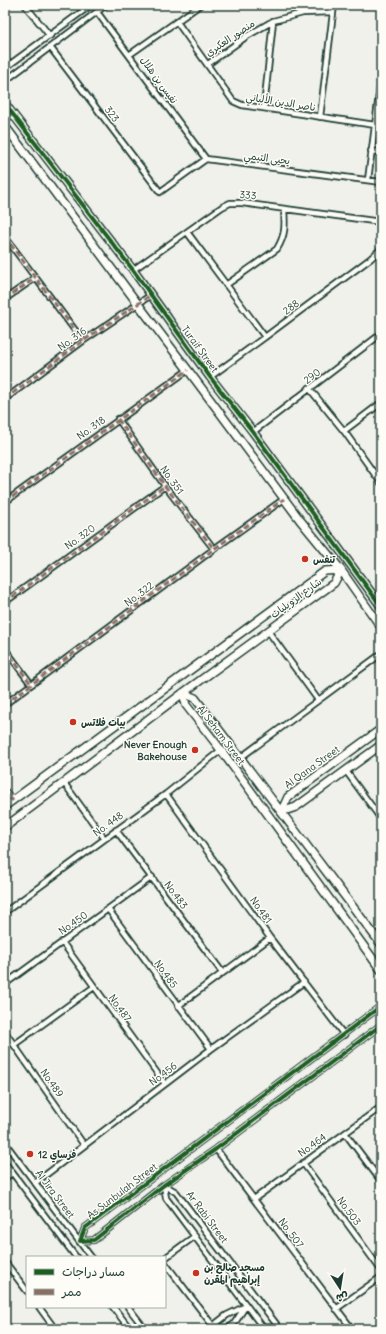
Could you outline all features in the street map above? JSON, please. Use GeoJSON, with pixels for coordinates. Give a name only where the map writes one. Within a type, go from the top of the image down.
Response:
{"type":"FeatureCollection","features":[{"type":"Feature","properties":{"kind":"street"},"geometry":{"type":"LineString","coordinates":[[25,5],[50,36]]}},
{"type":"Feature","properties":{"kind":"street"},"geometry":{"type":"LineString","coordinates":[[5,68],[91,5]]}},
{"type":"Feature","properties":{"kind":"street"},"geometry":{"type":"LineString","coordinates":[[5,81],[106,5]]}},
{"type":"Feature","properties":{"kind":"street"},"geometry":{"type":"LineString","coordinates":[[129,55],[200,5]]}},
{"type":"Feature","properties":{"kind":"street"},"geometry":{"type":"LineString","coordinates":[[320,117],[334,5]]}},
{"type":"Feature","properties":{"kind":"street","name":"نفيس بن هلال"},"geometry":{"type":"LineString","coordinates":[[97,12],[206,160]]}},
{"type":"Feature","properties":{"kind":"street","name":"منصور العكبري"},"geometry":{"type":"LineString","coordinates":[[208,64],[247,36],[273,21],[303,13],[333,12]]}},
{"type":"Feature","properties":{"kind":"street"},"geometry":{"type":"LineString","coordinates":[[264,108],[273,21]]}},
{"type":"Feature","properties":{"kind":"street","name":"ناصر الدين الألباني"},"geometry":{"type":"LineString","coordinates":[[177,22],[233,101],[242,105],[375,125]]}},
{"type":"Feature","properties":{"kind":"street","name":"323"},"geometry":{"type":"LineString","coordinates":[[50,47],[160,192],[206,160]]}},
{"type":"Feature","properties":{"kind":"street"},"geometry":{"type":"LineString","coordinates":[[368,180],[381,78]]}},
{"type":"Feature","properties":{"kind":"street","name":"Turaif Street"},"geometry":{"type":"LineString","coordinates":[[5,104],[133,270],[381,606]]}},
{"type":"Feature","properties":{"kind":"street"},"geometry":{"type":"LineString","coordinates":[[5,126],[284,499],[341,570],[381,627]]}},
{"type":"Feature","properties":{"kind":"street"},"geometry":{"type":"LineString","coordinates":[[371,151],[381,152]]}},
{"type":"Feature","properties":{"kind":"street","name":"يحيى التيمي"},"geometry":{"type":"LineString","coordinates":[[206,160],[381,182]]}},
{"type":"Feature","properties":{"kind":"street","name":"333"},"geometry":{"type":"LineString","coordinates":[[133,270],[222,206],[230,203],[242,203],[381,223]]}},
{"type":"Feature","properties":{"kind":"street"},"geometry":{"type":"LineString","coordinates":[[226,285],[277,249],[282,240],[285,229],[284,209]]}},
{"type":"Feature","properties":{"kind":"street"},"geometry":{"type":"LineString","coordinates":[[187,232],[265,337]]}},
{"type":"Feature","properties":{"kind":"street"},"geometry":{"type":"LineString","coordinates":[[5,237],[82,341]]}},
{"type":"Feature","properties":{"kind":"street","name":"288"},"geometry":{"type":"LineString","coordinates":[[210,376],[265,337],[370,259],[381,249]]}},
{"type":"Feature","properties":{"kind":"street"},"geometry":{"type":"LineString","coordinates":[[5,299],[35,278]]}},
{"type":"Feature","properties":{"kind":"street","name":"No. 316"},"geometry":{"type":"LineString","coordinates":[[5,399],[82,341],[151,295]]}},
{"type":"Feature","properties":{"kind":"street","name":"290"},"geometry":{"type":"LineString","coordinates":[[253,432],[381,334]]}},
{"type":"Feature","properties":{"kind":"street","name":"No. 318"},"geometry":{"type":"LineString","coordinates":[[5,502],[118,419],[188,370]]}},
{"type":"Feature","properties":{"kind":"street"},"geometry":{"type":"LineString","coordinates":[[310,388],[344,431],[381,483]]}},
{"type":"Feature","properties":{"kind":"street"},"geometry":{"type":"LineString","coordinates":[[344,431],[381,403]]}},
{"type":"Feature","properties":{"kind":"street","name":"No. 351"},"geometry":{"type":"LineString","coordinates":[[118,419],[165,486],[214,549]]}},
{"type":"Feature","properties":{"kind":"street","name":"No. 320"},"geometry":{"type":"LineString","coordinates":[[5,602],[165,486]]}},
{"type":"Feature","properties":{"kind":"street","name":"No. 322"},"geometry":{"type":"LineString","coordinates":[[5,704],[284,499]]}},
{"type":"Feature","properties":{"kind":"street","name":"شارع الزويليات"},"geometry":{"type":"LineString","coordinates":[[5,827],[183,693],[334,583],[341,570]]}},
{"type":"Feature","properties":{"kind":"street","name":"شارع الزويليات"},"geometry":{"type":"LineString","coordinates":[[5,806],[325,572],[341,570]]}},
{"type":"Feature","properties":{"kind":"street"},"geometry":{"type":"LineString","coordinates":[[268,631],[318,700]]}},
{"type":"Feature","properties":{"kind":"street"},"geometry":{"type":"LineString","coordinates":[[5,649],[31,684]]}},
{"type":"Feature","properties":{"kind":"street"},"geometry":{"type":"LineString","coordinates":[[240,758],[381,654]]}},
{"type":"Feature","properties":{"kind":"street","name":"Al Seham Street"},"geometry":{"type":"LineString","coordinates":[[183,693],[186,705],[221,750],[381,970]]}},
{"type":"Feature","properties":{"kind":"street","name":"Al Seham Street"},"geometry":{"type":"LineString","coordinates":[[183,693],[195,698],[381,944]]}},
{"type":"Feature","properties":{"kind":"street","name":"Al Qana Street"},"geometry":{"type":"LineString","coordinates":[[281,812],[288,797],[381,729]]}},
{"type":"Feature","properties":{"kind":"street"},"geometry":{"type":"LineString","coordinates":[[281,812],[296,807],[381,745]]}},
{"type":"Feature","properties":{"kind":"street","name":"No. 448"},"geometry":{"type":"LineString","coordinates":[[5,912],[166,794],[221,750]]}},
{"type":"Feature","properties":{"kind":"street"},"geometry":{"type":"LineString","coordinates":[[346,771],[381,819]]}},
{"type":"Feature","properties":{"kind":"street"},"geometry":{"type":"LineString","coordinates":[[64,783],[104,838]]}},
{"type":"Feature","properties":{"kind":"street"},"geometry":{"type":"LineString","coordinates":[[5,791],[13,801]]}},
{"type":"Feature","properties":{"kind":"street","name":"No.481"},"geometry":{"type":"LineString","coordinates":[[166,794],[270,938],[344,1035]]}},
{"type":"Feature","properties":{"kind":"street","name":"No.483"},"geometry":{"type":"LineString","coordinates":[[116,830],[222,972]]}},
{"type":"Feature","properties":{"kind":"street","name":"No.450"},"geometry":{"type":"LineString","coordinates":[[5,984],[152,877]]}},
{"type":"Feature","properties":{"kind":"street","name":"No.485"},"geometry":{"type":"LineString","coordinates":[[108,909],[211,1049]]}},
{"type":"Feature","properties":{"kind":"street"},"geometry":{"type":"LineString","coordinates":[[178,1006],[270,938]]}},
{"type":"Feature","properties":{"kind":"street","name":"No.487"},"geometry":{"type":"LineString","coordinates":[[62,942],[165,1084]]}},
{"type":"Feature","properties":{"kind":"street","name":"No.456"},"geometry":{"type":"LineString","coordinates":[[35,1183],[211,1049],[304,982]]}},
{"type":"Feature","properties":{"kind":"street"},"geometry":{"type":"LineString","coordinates":[[15,1044],[94,987]]}},
{"type":"Feature","properties":{"kind":"street","name":"As Sunbulah Street"},"geometry":{"type":"LineString","coordinates":[[381,1006],[85,1228],[80,1241],[94,1240],[164,1185],[216,1149],[381,1025]]}},
{"type":"Feature","properties":{"kind":"street","name":"No.489"},"geometry":{"type":"LineString","coordinates":[[5,1032],[15,1044],[84,1145]]}},
{"type":"Feature","properties":{"kind":"street","name":"No.464"},"geometry":{"type":"LineString","coordinates":[[254,1199],[381,1107]]}},
{"type":"Feature","properties":{"kind":"street"},"geometry":{"type":"LineString","coordinates":[[345,1133],[381,1181]]}},
{"type":"Feature","properties":{"kind":"street","name":"Al Jira Street"},"geometry":{"type":"LineString","coordinates":[[5,1143],[90,1256]]}},
{"type":"Feature","properties":{"kind":"street","name":"No. 507"},"geometry":{"type":"LineString","coordinates":[[216,1149],[352,1329]]}},
{"type":"Feature","properties":{"kind":"street"},"geometry":{"type":"LineString","coordinates":[[5,1163],[75,1256]]}},
{"type":"Feature","properties":{"kind":"street","name":"No.503"},"geometry":{"type":"LineString","coordinates":[[303,1163],[381,1270]]}},
{"type":"Feature","properties":{"kind":"street"},"geometry":{"type":"LineString","coordinates":[[5,1178],[12,1173]]}},
{"type":"Feature","properties":{"kind":"street"},"geometry":{"type":"LineString","coordinates":[[164,1185],[166,1198],[264,1329]]}},
{"type":"Feature","properties":{"kind":"street","name":"Ar Rabi Street"},"geometry":{"type":"LineString","coordinates":[[164,1185],[176,1192],[280,1329]]}},
{"type":"Feature","properties":{"kind":"street"},"geometry":{"type":"LineString","coordinates":[[166,1257],[195,1236]]}},
{"type":"Feature","properties":{"kind":"street"},"geometry":{"type":"LineString","coordinates":[[5,1262],[26,1290]]}},
{"type":"Feature","properties":{"kind":"street"},"geometry":{"type":"LineString","coordinates":[[166,1264],[211,1328],[226,1315],[246,1306]]}},
{"type":"Feature","properties":{"kind":"street"},"geometry":{"type":"LineString","coordinates":[[336,1309],[381,1277]]}},
{"type":"Feature","properties":{"kind":"street"},"geometry":{"type":"LineString","coordinates":[[227,1329],[234,1324],[246,1306]]}},
{"type":"Feature","properties":{"kind":"street"},"geometry":{"type":"LineString","coordinates":[[40,1308],[55,1329]]}},
{"type":"Feature","properties":{"kind":"street"},"geometry":{"type":"LineString","coordinates":[[114,1308],[130,1329]]}},
{"type":"Feature","properties":{"kind":"street"},"geometry":{"type":"LineString","coordinates":[[129,1308],[146,1329]]}},
{"type":"Feature","properties":{"kind":"marked path"},"geometry":{"type":"LineString","coordinates":[[5,237],[83,341]]}},
{"type":"Feature","properties":{"kind":"marked path"},"geometry":{"type":"LineString","coordinates":[[5,299],[35,278]]}},
{"type":"Feature","properties":{"kind":"marked path"},"geometry":{"type":"LineString","coordinates":[[5,399],[83,341],[151,295]]}},
{"type":"Feature","properties":{"kind":"marked path"},"geometry":{"type":"LineString","coordinates":[[5,502],[188,370]]}},
{"type":"Feature","properties":{"kind":"marked path"},"geometry":{"type":"LineString","coordinates":[[118,419],[165,486],[214,549]]}},
{"type":"Feature","properties":{"kind":"marked path"},"geometry":{"type":"LineString","coordinates":[[5,602],[165,486]]}},
{"type":"Feature","properties":{"kind":"marked path"},"geometry":{"type":"LineString","coordinates":[[5,704],[284,499]]}},
{"type":"Feature","properties":{"kind":"marked path"},"geometry":{"type":"LineString","coordinates":[[5,649],[31,684]]}},
{"type":"Feature","properties":{"kind":"marked path"},"geometry":{"type":"LineString","coordinates":[[5,791],[13,801]]}},
{"type":"Feature","properties":{"kind":"cycle path"},"geometry":{"type":"LineString","coordinates":[[5,104],[133,270],[210,377],[253,432],[381,606]]}},
{"type":"Feature","properties":{"kind":"cycle path"},"geometry":{"type":"LineString","coordinates":[[381,1006],[85,1228],[80,1241],[94,1240],[164,1185],[216,1149],[381,1025]]}},
{"type":"Feature","properties":{"kind":"place","name":"تنفس"},"geometry":{"type":"Point","coordinates":[305,559]}},
{"type":"Feature","properties":{"kind":"place","name":"بيات فلاتس"},"geometry":{"type":"Point","coordinates":[73,722]}},
{"type":"Feature","properties":{"kind":"place","name":"Never Enough Bakehouse"},"geometry":{"type":"Point","coordinates":[195,750]}},
{"type":"Feature","properties":{"kind":"place","name":"فرساي 12"},"geometry":{"type":"Point","coordinates":[30,1154]}},
{"type":"Feature","properties":{"kind":"place","name":"مسجد صالح بن إبراهيم المقرن"},"geometry":{"type":"Point","coordinates":[196,1273]}}]}
